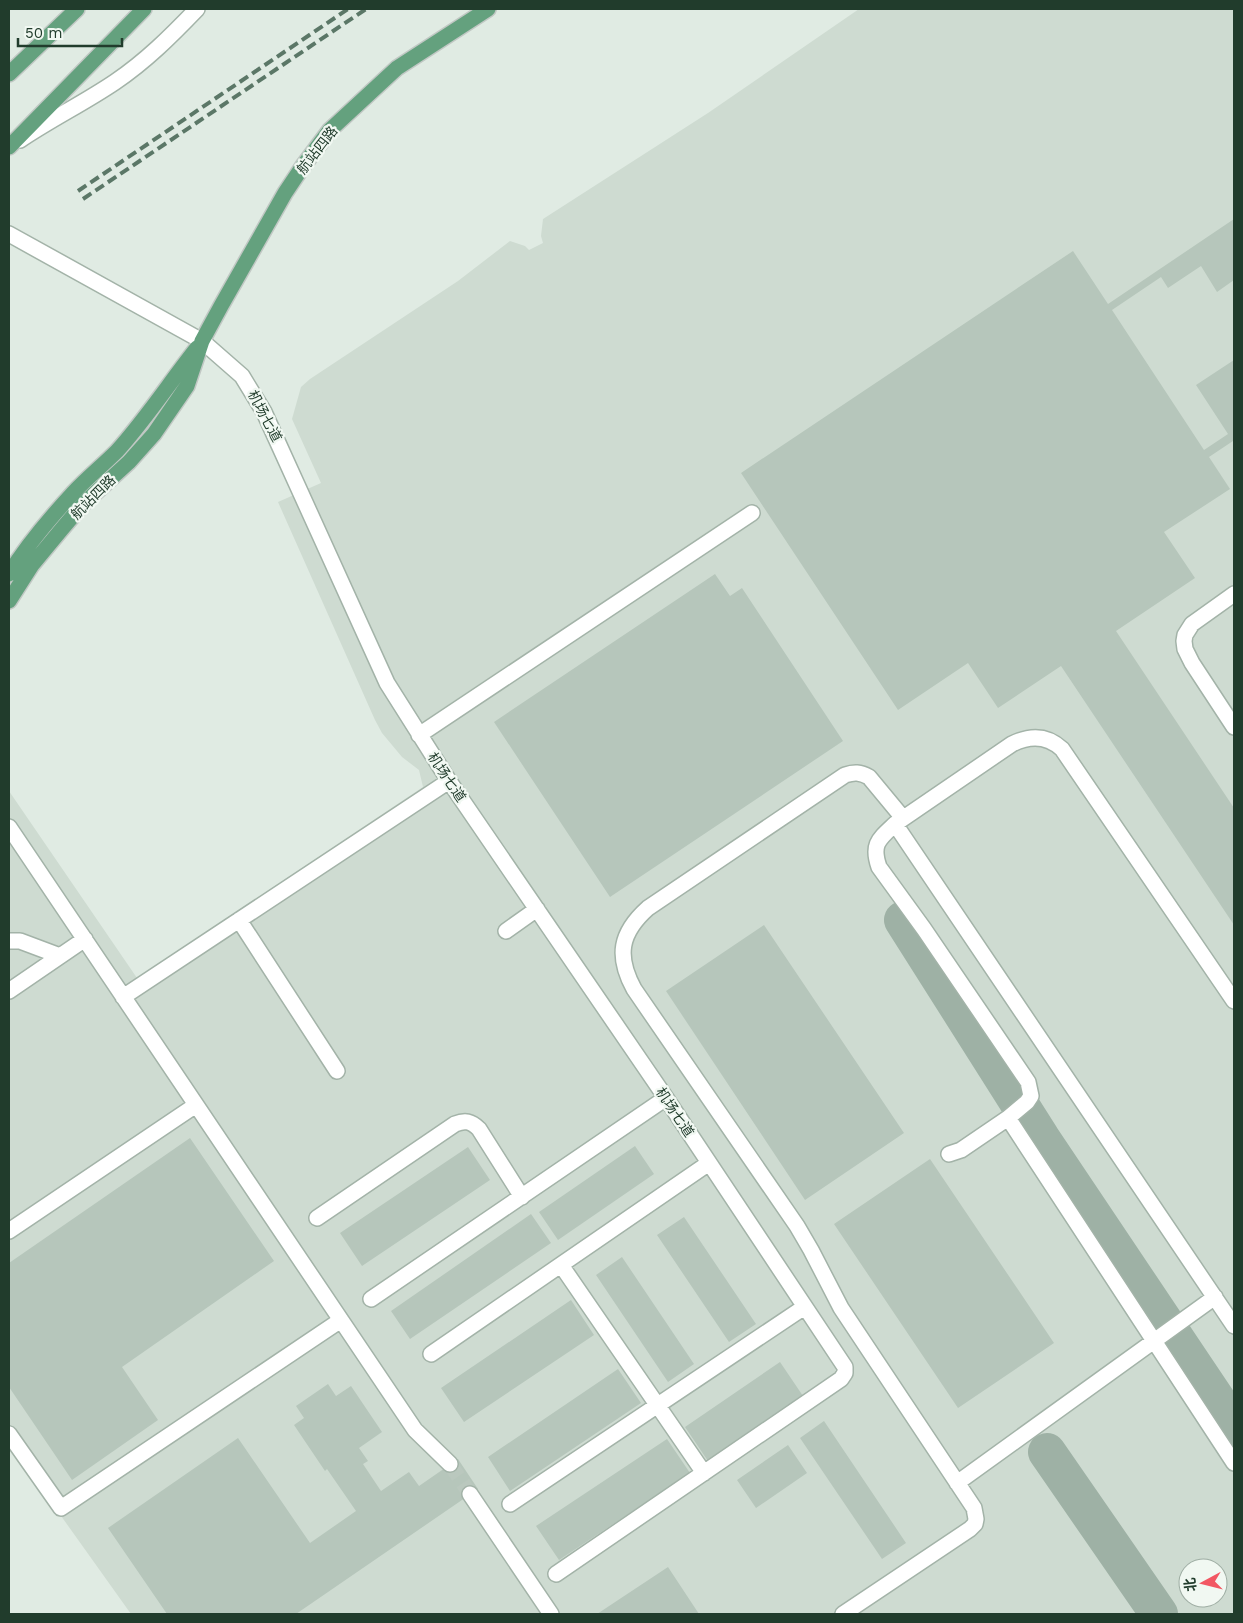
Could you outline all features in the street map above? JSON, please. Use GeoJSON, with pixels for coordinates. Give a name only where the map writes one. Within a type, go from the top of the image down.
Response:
{"type":"FeatureCollection","features":[{"type":"Feature","properties":{"kind":"main road"},"geometry":{"type":"LineString","coordinates":[[30,53],[65,9]]}},
{"type":"Feature","properties":{"kind":"main road"},"geometry":{"type":"LineString","coordinates":[[9,74],[77,9]]}},
{"type":"Feature","properties":{"kind":"main road"},"geometry":{"type":"LineString","coordinates":[[9,148],[144,9]]}},
{"type":"Feature","properties":{"kind":"main road","name":"航站四路"},"geometry":{"type":"LineString","coordinates":[[9,574],[21,554],[50,519],[116,451],[142,421],[173,377],[202,341],[286,193],[303,166],[330,130],[397,68],[488,9]]}},
{"type":"Feature","properties":{"kind":"main road","name":"航站四路"},"geometry":{"type":"LineString","coordinates":[[9,601],[32,565],[60,530],[84,504],[130,462],[154,434],[188,386],[202,341]]}},
{"type":"Feature","properties":{"kind":"street"},"geometry":{"type":"LineString","coordinates":[[9,148],[28,134],[131,71],[160,48],[197,9]]}},
{"type":"Feature","properties":{"kind":"street","name":"机场七道"},"geometry":{"type":"LineString","coordinates":[[9,234],[202,341],[242,376],[255,396],[302,492],[387,683],[449,780],[666,1098],[845,1367],[845,1373],[841,1380],[704,1473]]}},
{"type":"Feature","properties":{"kind":"street"},"geometry":{"type":"LineString","coordinates":[[419,735],[752,513]]}},
{"type":"Feature","properties":{"kind":"street"},"geometry":{"type":"LineString","coordinates":[[1234,594],[1192,624],[1185,635],[1184,641],[1185,649],[1192,663],[1234,727]]}},
{"type":"Feature","properties":{"kind":"street"},"geometry":{"type":"LineString","coordinates":[[949,1154],[961,1150],[1008,1118],[1027,1102],[1031,1096],[1028,1082],[924,929],[879,867],[875,856],[876,845],[882,836],[899,821],[1012,744],[1029,738],[1040,737],[1051,740],[1062,749],[1234,1001]]}},
{"type":"Feature","properties":{"kind":"street"},"geometry":{"type":"LineString","coordinates":[[843,1614],[970,1529],[975,1524],[974,1508],[841,1308],[797,1226],[628,978],[622,952],[629,927],[648,908],[845,775],[854,772],[869,777],[1234,1326]]}},
{"type":"Feature","properties":{"kind":"street"},"geometry":{"type":"LineString","coordinates":[[124,997],[449,780]]}},
{"type":"Feature","properties":{"kind":"street"},"geometry":{"type":"LineString","coordinates":[[9,827],[415,1430],[450,1464]]}},
{"type":"Feature","properties":{"kind":"street"},"geometry":{"type":"LineString","coordinates":[[506,931],[537,909]]}},
{"type":"Feature","properties":{"kind":"street"},"geometry":{"type":"LineString","coordinates":[[239,920],[337,1071]]}},
{"type":"Feature","properties":{"kind":"street"},"geometry":{"type":"LineString","coordinates":[[9,990],[85,939]]}},
{"type":"Feature","properties":{"kind":"street"},"geometry":{"type":"LineString","coordinates":[[9,942],[20,941],[60,956]]}},
{"type":"Feature","properties":{"kind":"street"},"geometry":{"type":"LineString","coordinates":[[371,1299],[666,1098]]}},
{"type":"Feature","properties":{"kind":"street"},"geometry":{"type":"LineString","coordinates":[[9,1231],[196,1105]]}},
{"type":"Feature","properties":{"kind":"street"},"geometry":{"type":"LineString","coordinates":[[1008,1118],[1234,1464]]}},
{"type":"Feature","properties":{"kind":"street"},"geometry":{"type":"LineString","coordinates":[[317,1218],[462,1121],[472,1122],[479,1128],[522,1197]]}},
{"type":"Feature","properties":{"kind":"street"},"geometry":{"type":"LineString","coordinates":[[431,1354],[709,1163]]}},
{"type":"Feature","properties":{"kind":"street"},"geometry":{"type":"LineString","coordinates":[[556,1574],[704,1473],[561,1265]]}},
{"type":"Feature","properties":{"kind":"street"},"geometry":{"type":"LineString","coordinates":[[957,1483],[1215,1297]]}},
{"type":"Feature","properties":{"kind":"street"},"geometry":{"type":"LineString","coordinates":[[510,1504],[804,1308]]}},
{"type":"Feature","properties":{"kind":"street"},"geometry":{"type":"LineString","coordinates":[[9,1434],[62,1508],[341,1320]]}},
{"type":"Feature","properties":{"kind":"street"},"geometry":{"type":"LineString","coordinates":[[470,1494],[551,1614]]}},
{"type":"Feature","properties":{"kind":"shaded area"},"geometry":{"type":"Polygon","coordinates":[[[859,9],[1234,9],[1234,1614],[131,1614],[9,1443],[9,791],[137,978],[423,787],[419,770],[402,757],[382,733],[375,720],[278,502],[321,483],[292,419],[301,387],[310,379],[458,281],[510,241],[525,246],[529,250],[543,243],[541,236],[543,219],[708,113],[859,9]]]}},
{"type":"Feature","properties":{"kind":"building"},"geometry":{"type":"Polygon","coordinates":[[[1234,219],[1234,280],[1217,292],[1201,266],[1168,288],[1161,277],[1112,310],[1204,450],[1228,434],[1196,385],[1234,360],[1234,444],[1233,441],[1209,457],[1230,489],[1164,532],[1195,578],[1116,631],[1234,808],[1234,925],[1061,666],[998,708],[968,663],[898,710],[741,473],[1073,251],[1108,304],[1234,219]]]}},
{"type":"Feature","properties":{"kind":"building"},"geometry":{"type":"Polygon","coordinates":[[[715,574],[730,596],[742,588],[843,741],[610,897],[494,722],[715,574]]]}},
{"type":"Feature","properties":{"kind":"building"},"geometry":{"type":"Polygon","coordinates":[[[764,925],[904,1133],[805,1200],[666,991],[764,925]]]}},
{"type":"Feature","properties":{"kind":"building"},"geometry":{"type":"Polygon","coordinates":[[[190,1138],[274,1261],[122,1367],[158,1420],[72,1480],[9,1387],[9,1263],[190,1138]]]}},
{"type":"Feature","properties":{"kind":"building"},"geometry":{"type":"Polygon","coordinates":[[[635,1146],[654,1174],[558,1240],[539,1212],[635,1146]]]}},
{"type":"Feature","properties":{"kind":"building"},"geometry":{"type":"Polygon","coordinates":[[[468,1147],[490,1180],[362,1266],[340,1233],[468,1147]]]}},
{"type":"Feature","properties":{"kind":"building"},"geometry":{"type":"Polygon","coordinates":[[[930,1159],[1054,1343],[958,1408],[834,1224],[930,1159]]]}},
{"type":"Feature","properties":{"kind":"building"},"geometry":{"type":"Polygon","coordinates":[[[531,1214],[551,1243],[410,1339],[391,1311],[531,1214]]]}},
{"type":"Feature","properties":{"kind":"building"},"geometry":{"type":"Polygon","coordinates":[[[684,1217],[756,1324],[729,1342],[657,1235],[684,1217]]]}},
{"type":"Feature","properties":{"kind":"building"},"geometry":{"type":"Polygon","coordinates":[[[622,1257],[694,1364],[668,1382],[596,1275],[622,1257]]]}},
{"type":"Feature","properties":{"kind":"building"},"geometry":{"type":"Polygon","coordinates":[[[571,1300],[594,1335],[464,1422],[441,1388],[571,1300]]]}},
{"type":"Feature","properties":{"kind":"building"},"geometry":{"type":"Polygon","coordinates":[[[780,1362],[803,1396],[708,1461],[685,1427],[780,1362]]]}},
{"type":"Feature","properties":{"kind":"building"},"geometry":{"type":"Polygon","coordinates":[[[618,1369],[641,1403],[510,1491],[488,1457],[618,1369]]]}},
{"type":"Feature","properties":{"kind":"building"},"geometry":{"type":"Polygon","coordinates":[[[328,1384],[336,1396],[351,1386],[382,1432],[359,1448],[368,1461],[363,1464],[381,1491],[409,1472],[419,1486],[458,1459],[478,1489],[296,1614],[167,1614],[108,1528],[238,1438],[310,1543],[356,1511],[327,1469],[325,1471],[294,1425],[304,1418],[296,1406],[328,1384]]]}},
{"type":"Feature","properties":{"kind":"building"},"geometry":{"type":"Polygon","coordinates":[[[824,1421],[906,1543],[882,1559],[800,1438],[824,1421]]]}},
{"type":"Feature","properties":{"kind":"building"},"geometry":{"type":"Polygon","coordinates":[[[667,1439],[690,1473],[559,1560],[536,1526],[667,1439]]]}},
{"type":"Feature","properties":{"kind":"building"},"geometry":{"type":"Polygon","coordinates":[[[788,1445],[807,1473],[756,1508],[737,1480],[788,1445]]]}},
{"type":"Feature","properties":{"kind":"building"},"geometry":{"type":"Polygon","coordinates":[[[668,1567],[699,1614],[597,1614],[668,1567]]]}},
{"type":"Feature","properties":{"kind":"taxiway"},"geometry":{"type":"LineString","coordinates":[[903,920],[1041,1138],[1234,1426]]}},
{"type":"Feature","properties":{"kind":"taxiway"},"geometry":{"type":"LineString","coordinates":[[1047,1452],[1159,1614]]}},
{"type":"Feature","properties":{"kind":"tunnel"},"geometry":{"type":"LineString","coordinates":[[450,1464],[470,1494]]}},
{"type":"Feature","properties":{"kind":"railway"},"geometry":{"type":"LineString","coordinates":[[78,191],[348,9]]}},
{"type":"Feature","properties":{"kind":"railway"},"geometry":{"type":"LineString","coordinates":[[83,199],[366,9]]}}]}
